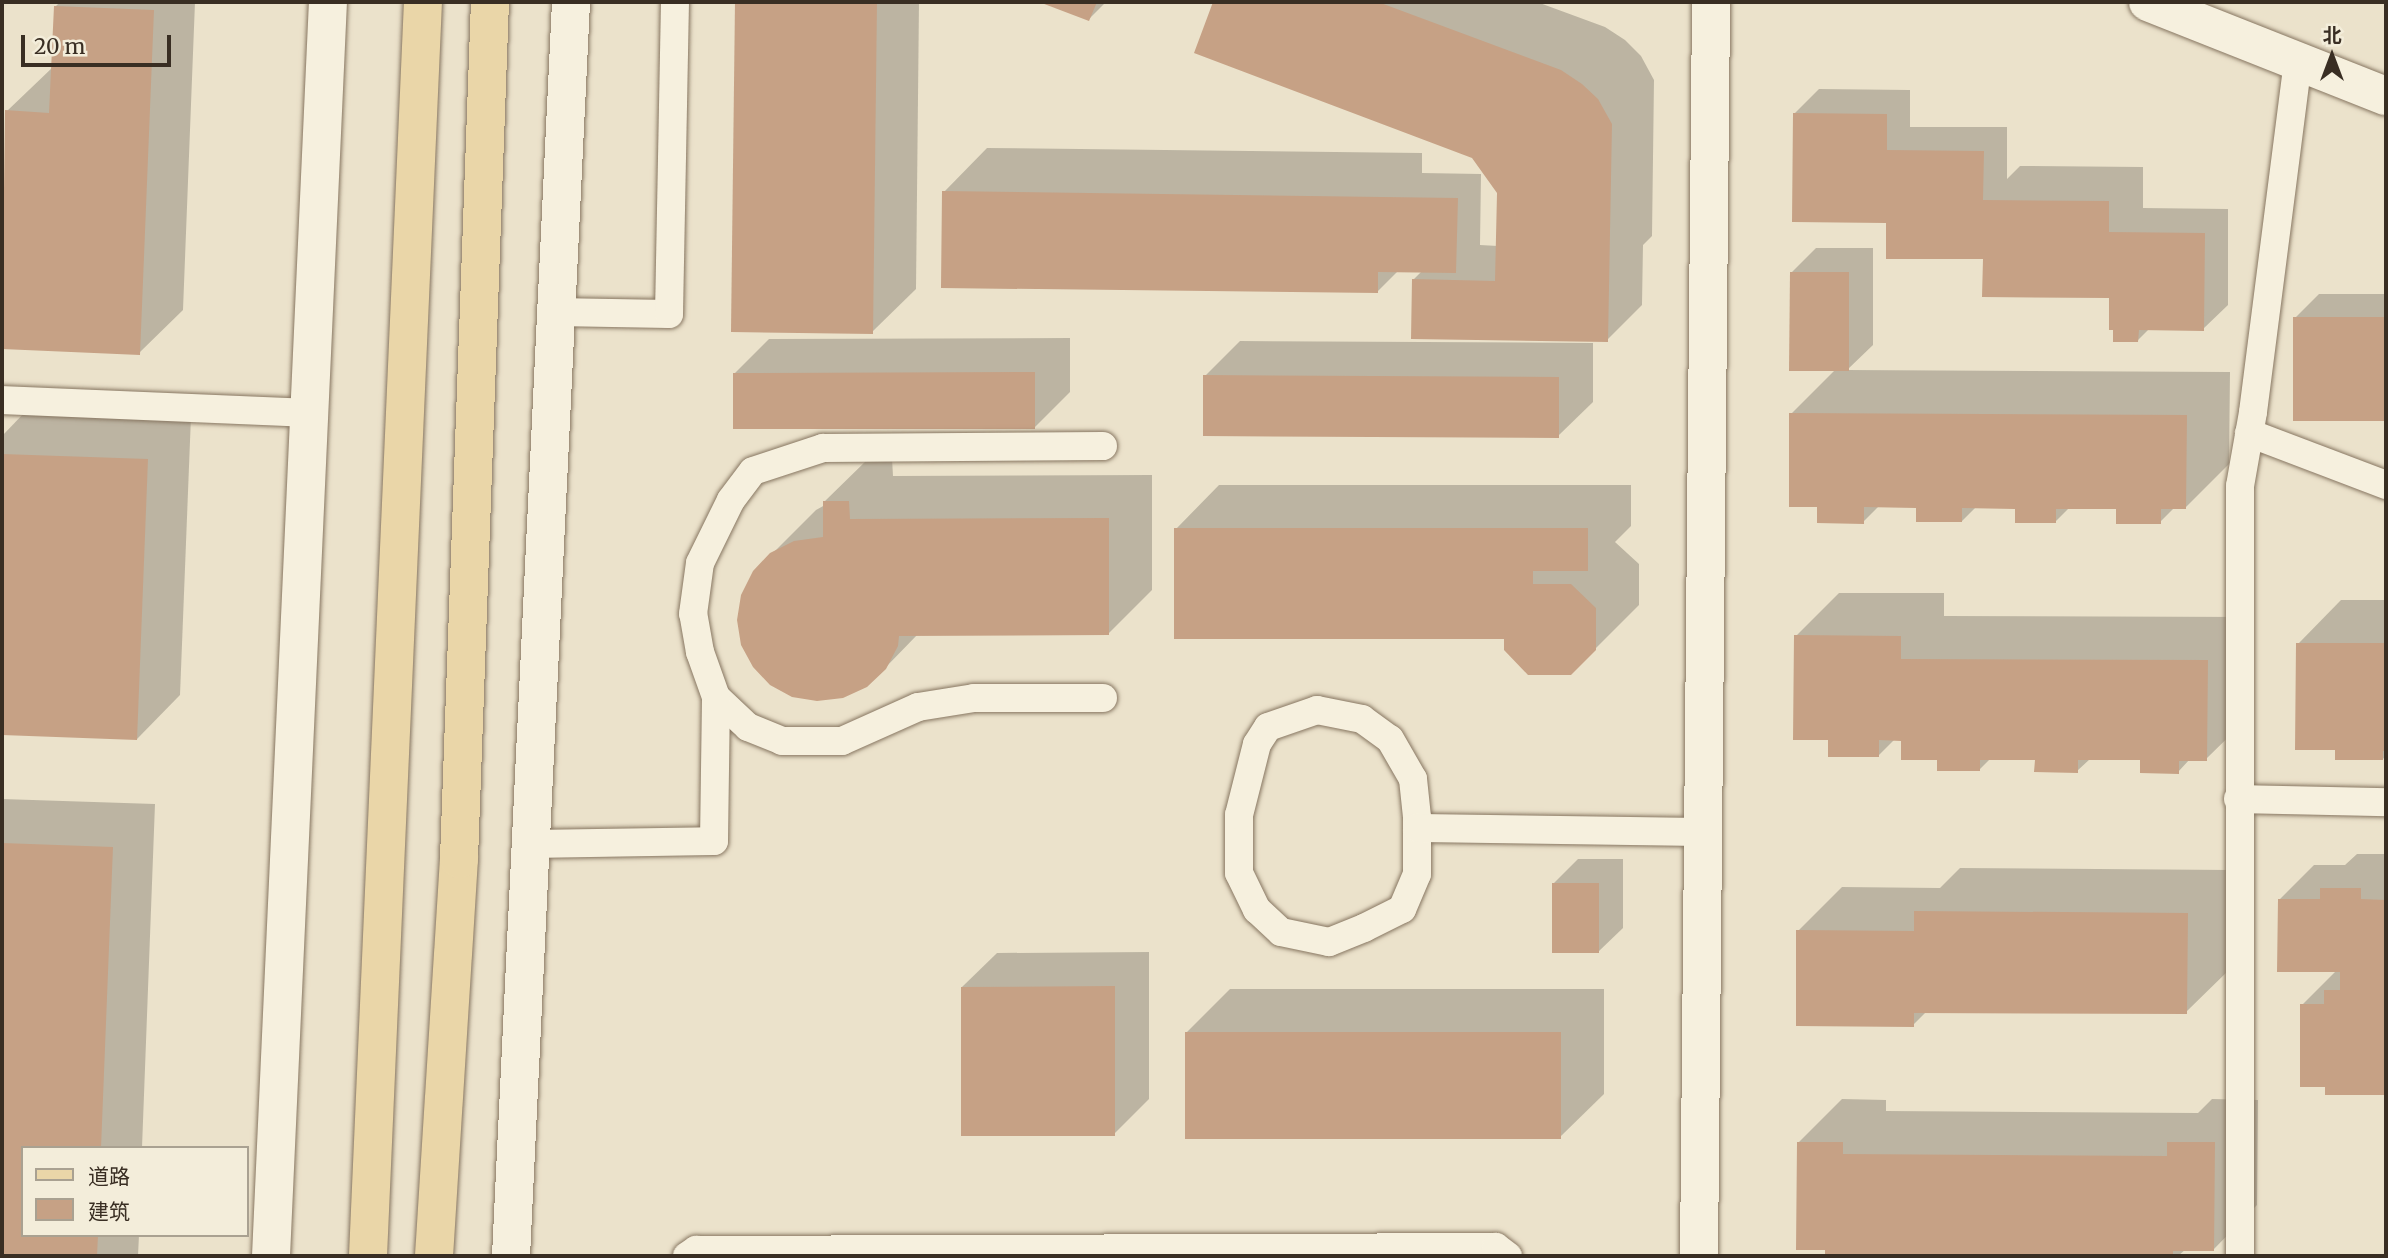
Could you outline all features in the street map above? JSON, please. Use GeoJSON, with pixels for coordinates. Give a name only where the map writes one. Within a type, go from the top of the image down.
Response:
{"type":"FeatureCollection","features":[{"type":"Feature","properties":{"kind":"main road"},"geometry":{"type":"LineString","coordinates":[[368,1256],[423,2]]}},
{"type":"Feature","properties":{"kind":"main road"},"geometry":{"type":"LineString","coordinates":[[434,1256],[459,859],[490,2]]}},
{"type":"Feature","properties":{"kind":"street"},"geometry":{"type":"LineString","coordinates":[[271,1256],[328,2]]}},
{"type":"Feature","properties":{"kind":"street"},"geometry":{"type":"LineString","coordinates":[[512,1256],[570,2]]}},
{"type":"Feature","properties":{"kind":"street"},"geometry":{"type":"LineString","coordinates":[[1699,1256],[1712,2]]}},
{"type":"Feature","properties":{"kind":"street"},"geometry":{"type":"LineString","coordinates":[[2148,2],[2386,96]]}},
{"type":"Feature","properties":{"kind":"lane"},"geometry":{"type":"LineString","coordinates":[[555,312],[669,314],[675,2]]}},
{"type":"Feature","properties":{"kind":"lane"},"geometry":{"type":"LineString","coordinates":[[2239,1256],[2240,486],[2298,61]]}},
{"type":"Feature","properties":{"kind":"lane"},"geometry":{"type":"LineString","coordinates":[[2,400],[309,413]]}},
{"type":"Feature","properties":{"kind":"lane"},"geometry":{"type":"LineString","coordinates":[[2249,433],[2386,485]]}},
{"type":"Feature","properties":{"kind":"lane"},"geometry":{"type":"LineString","coordinates":[[529,844],[714,841],[716,697],[700,652],[694,614],[700,563],[731,500],[753,471],[822,448],[1103,446]]}},
{"type":"Feature","properties":{"kind":"lane"},"geometry":{"type":"LineString","coordinates":[[716,697],[748,727],[782,741],[842,741],[918,707],[974,698],[1103,698]]}},
{"type":"Feature","properties":{"kind":"lane"},"geometry":{"type":"LineString","coordinates":[[1317,710],[1362,719],[1390,739],[1413,779],[1416,828],[1416,874],[1402,909],[1329,942],[1281,932],[1256,910],[1239,873],[1239,815],[1257,744],[1268,727],[1317,710]]}},
{"type":"Feature","properties":{"kind":"lane"},"geometry":{"type":"LineString","coordinates":[[2238,799],[2386,802]]}},
{"type":"Feature","properties":{"kind":"lane"},"geometry":{"type":"LineString","coordinates":[[1416,828],[1703,832]]}},
{"type":"Feature","properties":{"kind":"lane"},"geometry":{"type":"LineString","coordinates":[[687,1256],[696,1250],[1496,1247],[1508,1256]]}},
{"type":"Feature","properties":{"kind":"building"},"geometry":{"type":"Polygon","coordinates":[[[735,2],[877,2],[873,334],[731,332],[735,2]]]}},
{"type":"Feature","properties":{"kind":"building"},"geometry":{"type":"Polygon","coordinates":[[[1039,2],[1097,2],[1089,21],[1039,2]]]}},
{"type":"Feature","properties":{"kind":"building"},"geometry":{"type":"Polygon","coordinates":[[[1213,2],[1378,2],[1561,70],[1582,84],[1598,99],[1612,124],[1608,342],[1411,339],[1412,279],[1495,281],[1497,193],[1472,158],[1194,53],[1213,2]]]}},
{"type":"Feature","properties":{"kind":"building"},"geometry":{"type":"Polygon","coordinates":[[[54,6],[154,10],[140,355],[2,349],[5,110],[49,113],[54,6]]]}},
{"type":"Feature","properties":{"kind":"building"},"geometry":{"type":"Polygon","coordinates":[[[1793,113],[1887,114],[1887,150],[1984,151],[1983,200],[2109,201],[2109,232],[2205,233],[2204,331],[2139,330],[2138,342],[2113,342],[2113,330],[2109,330],[2109,298],[1982,297],[1983,259],[1886,259],[1886,223],[1792,222],[1793,113]]]}},
{"type":"Feature","properties":{"kind":"building"},"geometry":{"type":"Polygon","coordinates":[[[942,191],[1458,198],[1456,273],[1378,272],[1378,293],[941,288],[942,191]]]}},
{"type":"Feature","properties":{"kind":"building"},"geometry":{"type":"Polygon","coordinates":[[[1790,272],[1849,272],[1849,371],[1789,371],[1790,272]]]}},
{"type":"Feature","properties":{"kind":"building"},"geometry":{"type":"Polygon","coordinates":[[[2293,317],[2386,317],[2386,421],[2293,421],[2293,317]]]}},
{"type":"Feature","properties":{"kind":"building"},"geometry":{"type":"Polygon","coordinates":[[[1035,372],[1035,429],[733,429],[733,373],[1035,372]]]}},
{"type":"Feature","properties":{"kind":"building"},"geometry":{"type":"Polygon","coordinates":[[[1203,375],[1559,377],[1559,438],[1203,436],[1203,375]]]}},
{"type":"Feature","properties":{"kind":"building"},"geometry":{"type":"Polygon","coordinates":[[[1789,413],[2187,415],[2186,509],[2161,509],[2161,524],[2116,524],[2116,509],[2056,509],[2056,523],[2015,523],[2015,509],[1962,508],[1962,522],[1916,522],[1916,508],[1864,507],[1864,524],[1817,523],[1817,507],[1789,507],[1789,413]]]}},
{"type":"Feature","properties":{"kind":"building"},"geometry":{"type":"Polygon","coordinates":[[[2,454],[148,459],[137,740],[2,735],[2,454]]]}},
{"type":"Feature","properties":{"kind":"building"},"geometry":{"type":"Polygon","coordinates":[[[823,501],[849,501],[850,519],[1109,518],[1109,635],[899,636],[898,646],[886,669],[867,687],[843,698],[817,701],[792,697],[770,685],[753,667],[741,645],[737,620],[741,595],[753,571],[770,553],[794,541],[823,537],[823,501]]]}},
{"type":"Feature","properties":{"kind":"building"},"geometry":{"type":"Polygon","coordinates":[[[1174,528],[1588,528],[1588,571],[1533,571],[1533,584],[1571,584],[1596,608],[1596,650],[1571,675],[1528,675],[1504,650],[1504,639],[1174,639],[1174,528]]]}},
{"type":"Feature","properties":{"kind":"building"},"geometry":{"type":"Polygon","coordinates":[[[1794,635],[1901,636],[1901,659],[2208,660],[2207,761],[2179,761],[2179,774],[2140,773],[2140,760],[2078,760],[2078,773],[2034,772],[2035,760],[1980,760],[1980,771],[1937,771],[1937,760],[1901,760],[1901,741],[1879,740],[1879,757],[1828,757],[1828,740],[1793,740],[1794,635]]]}},
{"type":"Feature","properties":{"kind":"building"},"geometry":{"type":"Polygon","coordinates":[[[2296,643],[2386,643],[2386,751],[2383,751],[2383,760],[2335,760],[2335,750],[2295,750],[2296,643]]]}},
{"type":"Feature","properties":{"kind":"building"},"geometry":{"type":"Polygon","coordinates":[[[2,843],[113,847],[101,1146],[21,1146],[21,1237],[98,1237],[97,1256],[2,1256],[2,843]]]}},
{"type":"Feature","properties":{"kind":"building"},"geometry":{"type":"Polygon","coordinates":[[[1552,883],[1599,883],[1599,953],[1552,953],[1552,883]]]}},
{"type":"Feature","properties":{"kind":"building"},"geometry":{"type":"Polygon","coordinates":[[[2320,888],[2361,888],[2361,899],[2386,900],[2386,1095],[2325,1095],[2325,1087],[2300,1087],[2300,1004],[2324,1004],[2324,990],[2340,990],[2340,972],[2277,972],[2278,899],[2320,899],[2320,888]]]}},
{"type":"Feature","properties":{"kind":"building"},"geometry":{"type":"Polygon","coordinates":[[[1914,911],[2188,913],[2187,1014],[1914,1013],[1914,1027],[1796,1026],[1796,930],[1914,931],[1914,911]]]}},
{"type":"Feature","properties":{"kind":"building"},"geometry":{"type":"Polygon","coordinates":[[[1115,986],[1115,1136],[961,1136],[961,987],[1115,986]]]}},
{"type":"Feature","properties":{"kind":"building"},"geometry":{"type":"Polygon","coordinates":[[[1185,1032],[1561,1032],[1561,1139],[1185,1139],[1185,1032]]]}},
{"type":"Feature","properties":{"kind":"building"},"geometry":{"type":"Polygon","coordinates":[[[1797,1142],[1843,1142],[1843,1154],[2167,1156],[2167,1142],[2215,1142],[2214,1251],[2173,1251],[2173,1256],[1825,1256],[1825,1250],[1796,1250],[1797,1142]]]}}]}
